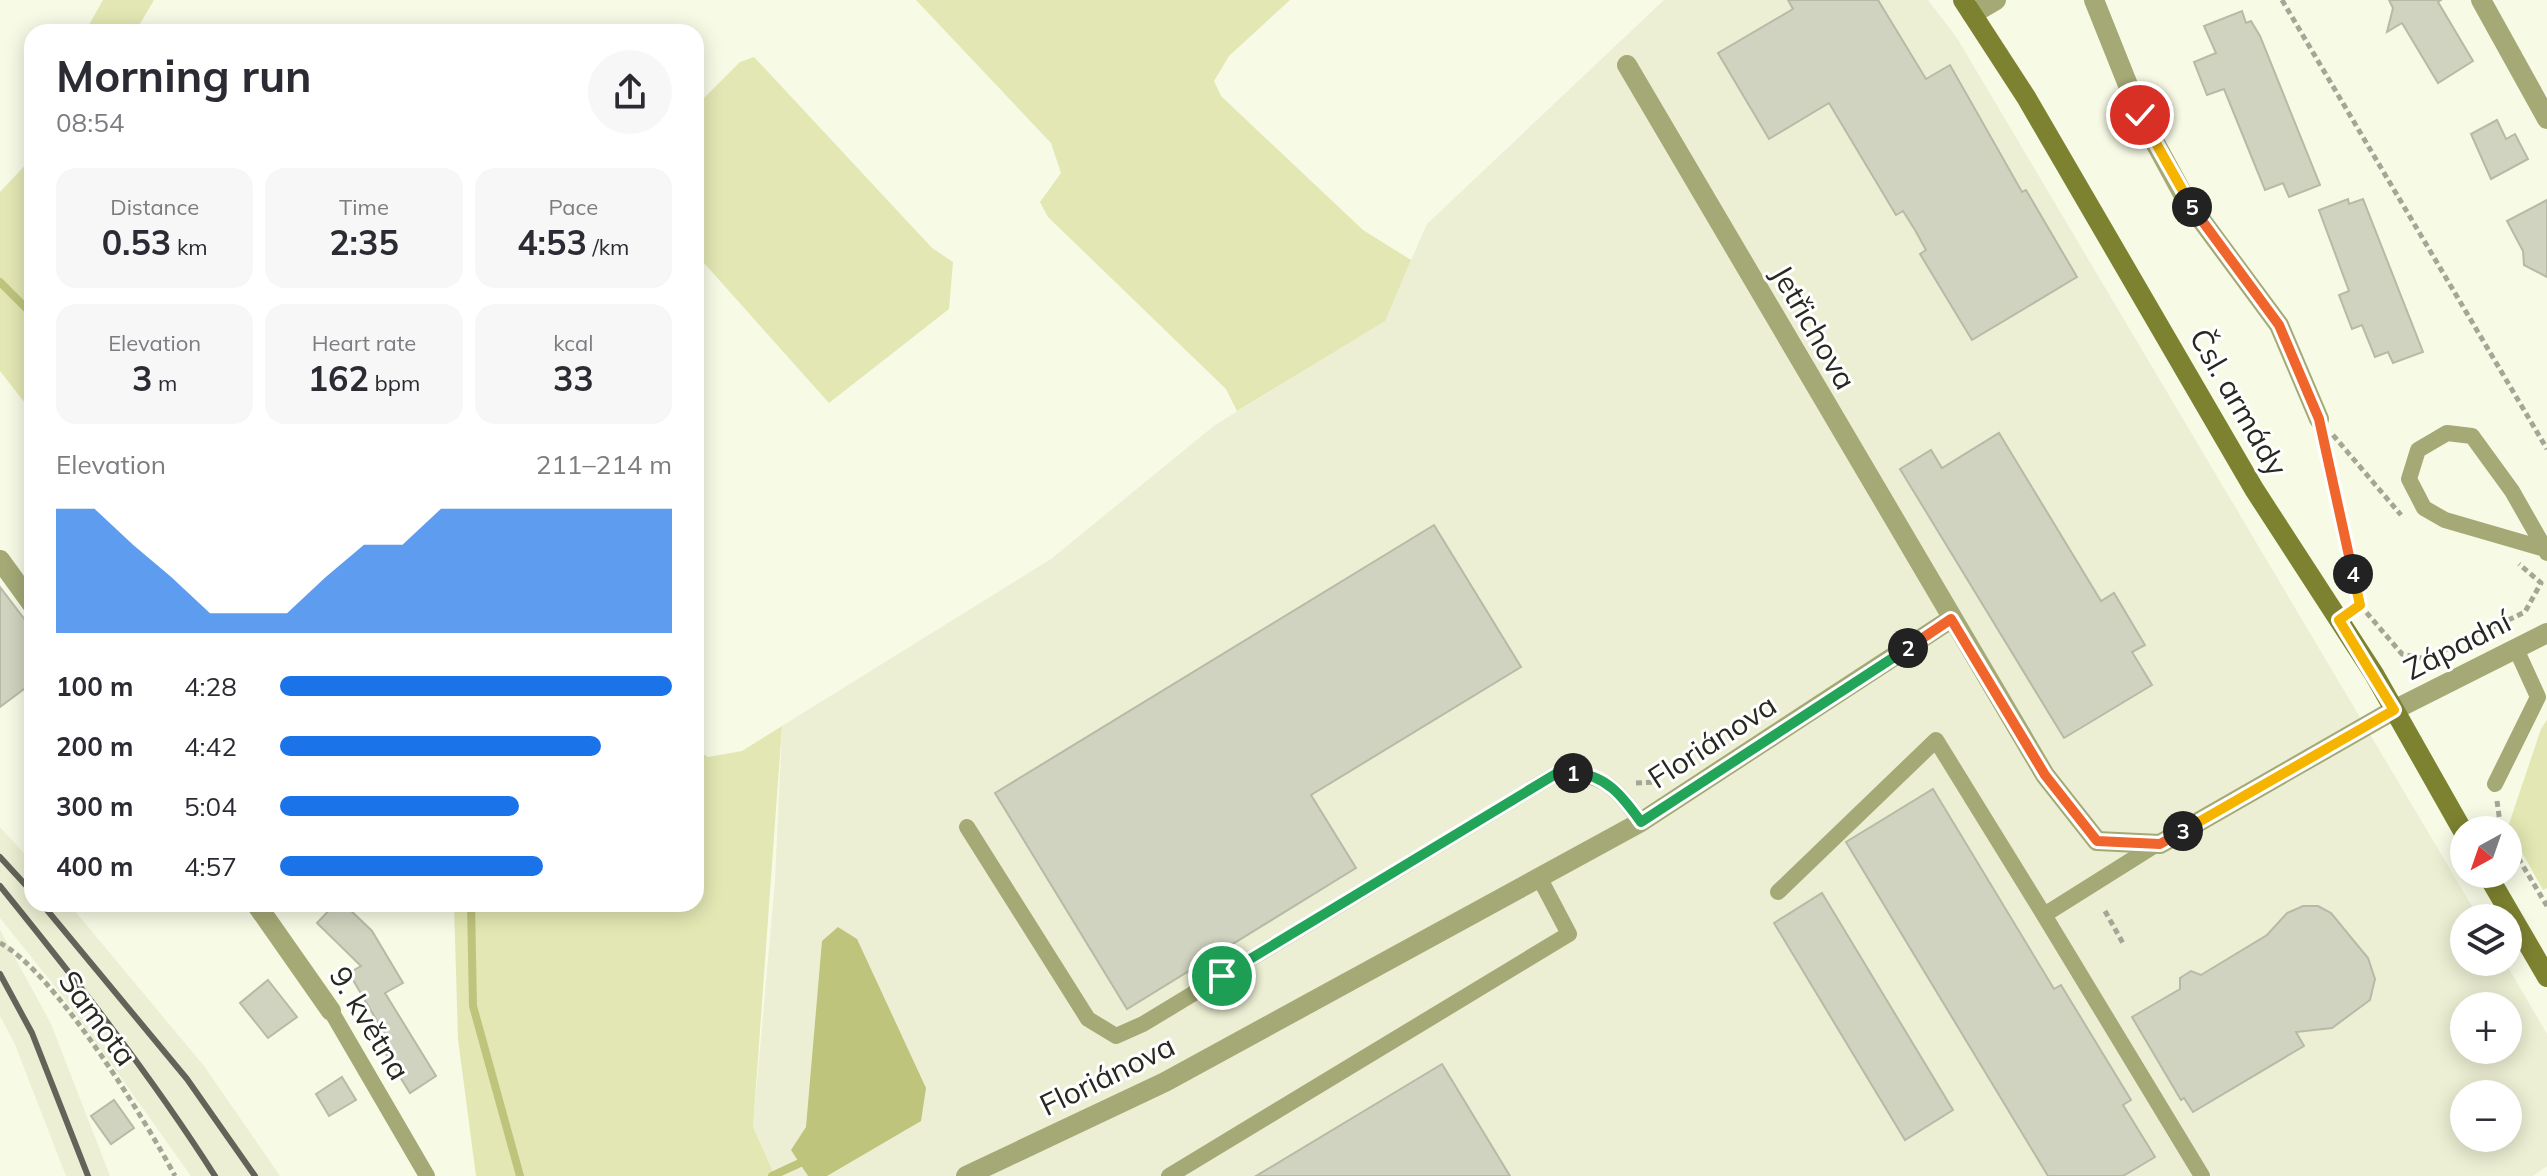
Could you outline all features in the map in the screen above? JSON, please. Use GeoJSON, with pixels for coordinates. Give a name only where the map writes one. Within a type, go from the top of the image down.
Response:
{"type":"FeatureCollection","features":[{"type":"Feature","properties":{"kind":"main road","name":"Čsl. armády"},"geometry":{"type":"LineString","coordinates":[[1967,7],[2034,110],[2254,489],[2339,620],[2454,816]]}},
{"type":"Feature","properties":{"kind":"main road"},"geometry":{"type":"LineString","coordinates":[[2495,888],[2547,977]]}},
{"type":"Feature","properties":{"kind":"street"},"geometry":{"type":"LineString","coordinates":[[1967,7],[1996,0]]}},
{"type":"Feature","properties":{"kind":"street"},"geometry":{"type":"LineString","coordinates":[[2094,0],[2140,115],[2185,198],[2279,325],[2319,419]]}},
{"type":"Feature","properties":{"kind":"street"},"geometry":{"type":"LineString","coordinates":[[2481,0],[2547,119]]}},
{"type":"Feature","properties":{"kind":"street","name":"Jetřichova"},"geometry":{"type":"LineString","coordinates":[[1627,65],[1951,619]]}},
{"type":"Feature","properties":{"kind":"street"},"geometry":{"type":"LineString","coordinates":[[0,560],[24,593]]}},
{"type":"Feature","properties":{"kind":"street"},"geometry":{"type":"LineString","coordinates":[[1951,619],[2045,775],[2097,841],[2157,844],[2394,710]]}},
{"type":"Feature","properties":{"kind":"street","name":"Floriánova"},"geometry":{"type":"LineString","coordinates":[[966,1176],[1165,1082],[1641,822],[1951,619]]}},
{"type":"Feature","properties":{"kind":"street","name":"Západní"},"geometry":{"type":"LineString","coordinates":[[2394,710],[2517,651],[2547,633]]}},
{"type":"Feature","properties":{"kind":"street","name":"9. května"},"geometry":{"type":"LineString","coordinates":[[262,912],[331,1011]]}},
{"type":"Feature","properties":{"kind":"lane"},"geometry":{"type":"LineString","coordinates":[[2447,433],[2472,436],[2512,491],[2546,551],[2445,520],[2424,508],[2409,479],[2418,450],[2447,433]]}},
{"type":"Feature","properties":{"kind":"lane"},"geometry":{"type":"LineString","coordinates":[[2495,784],[2538,697],[2517,651]]}},
{"type":"Feature","properties":{"kind":"lane"},"geometry":{"type":"LineString","coordinates":[[1778,892],[1936,740],[2202,1176]]}},
{"type":"Feature","properties":{"kind":"lane"},"geometry":{"type":"LineString","coordinates":[[967,827],[1088,1019],[1116,1036],[1143,1024],[1559,772],[1590,773],[1618,790],[1641,822]]}},
{"type":"Feature","properties":{"kind":"lane"},"geometry":{"type":"LineString","coordinates":[[2044,915],[2157,844]]}},
{"type":"Feature","properties":{"kind":"lane"},"geometry":{"type":"LineString","coordinates":[[1169,1176],[1569,934],[1539,877]]}},
{"type":"Feature","properties":{"kind":"lane","name":"9. května"},"geometry":{"type":"LineString","coordinates":[[331,1011],[427,1176]]}},
{"type":"Feature","properties":{"kind":"path"},"geometry":{"type":"LineString","coordinates":[[2282,0],[2547,449]]}},
{"type":"Feature","properties":{"kind":"path"},"geometry":{"type":"LineString","coordinates":[[2319,419],[2409,525]]}},
{"type":"Feature","properties":{"kind":"path"},"geometry":{"type":"LineString","coordinates":[[2319,419],[2360,605],[2402,654],[2426,659],[2525,612],[2541,583],[2509,554]]}},
{"type":"Feature","properties":{"kind":"path"},"geometry":{"type":"LineString","coordinates":[[2339,620],[2360,605]]}},
{"type":"Feature","properties":{"kind":"path"},"geometry":{"type":"LineString","coordinates":[[1624,780],[1661,781]]}},
{"type":"Feature","properties":{"kind":"path"},"geometry":{"type":"LineString","coordinates":[[2522,864],[2547,906]]}},
{"type":"Feature","properties":{"kind":"path"},"geometry":{"type":"LineString","coordinates":[[2105,911],[2124,945]]}},
{"type":"Feature","properties":{"kind":"path","name":"Samota"},"geometry":{"type":"LineString","coordinates":[[0,943],[15,951],[54,992],[151,1129],[175,1176]]}},
{"type":"Feature","properties":{"kind":"shaded area"},"geometry":{"type":"Polygon","coordinates":[[[103,0],[154,0],[140,24],[90,24],[103,0]]]}},
{"type":"Feature","properties":{"kind":"shaded area"},"geometry":{"type":"Polygon","coordinates":[[[916,0],[1290,0],[1229,56],[1214,81],[1221,96],[1363,230],[1411,260],[1385,321],[1237,411],[1226,389],[1048,217],[1040,202],[1061,173],[1051,143],[916,0]]]}},
{"type":"Feature","properties":{"kind":"shaded area"},"geometry":{"type":"Polygon","coordinates":[[[1664,0],[1928,0],[1957,38],[2450,869],[2450,888],[2461,888],[2471,904],[2450,904],[2450,976],[2513,976],[2547,1034],[2547,1166],[2533,1176],[775,1176],[753,1127],[775,881],[782,726],[1051,559],[1215,425],[1384,321],[1427,224],[1664,0]]]}},
{"type":"Feature","properties":{"kind":"shaded area"},"geometry":{"type":"Polygon","coordinates":[[[754,57],[932,248],[953,262],[949,309],[829,403],[704,263],[704,98],[740,62],[754,57]]]}},
{"type":"Feature","properties":{"kind":"shaded area"},"geometry":{"type":"Polygon","coordinates":[[[24,166],[24,402],[0,371],[0,192],[24,166]]]}},
{"type":"Feature","properties":{"kind":"shaded area"},"geometry":{"type":"Polygon","coordinates":[[[2547,720],[2547,888],[2543,890],[2522,852],[2522,816],[2512,816],[2541,729],[2547,720]]]}},
{"type":"Feature","properties":{"kind":"shaded area"},"geometry":{"type":"Polygon","coordinates":[[[782,726],[753,1127],[775,1176],[476,1176],[458,1039],[454,912],[704,912],[704,754],[708,757],[742,751],[782,726]]]}},
{"type":"Feature","properties":{"kind":"shaded area"},"geometry":{"type":"Polygon","coordinates":[[[0,827],[24,853],[24,912],[76,912],[204,1066],[280,1176],[191,1176],[65,999],[0,918],[0,827]]]}},
{"type":"Feature","properties":{"kind":"shaded area"},"geometry":{"type":"Polygon","coordinates":[[[838,927],[857,939],[926,1088],[921,1121],[827,1176],[808,1176],[791,1150],[806,1127],[822,941],[838,927]]]}},
{"type":"Feature","properties":{"kind":"shaded area"},"geometry":{"type":"Polygon","coordinates":[[[0,930],[51,1024],[110,1176],[66,1176],[14,1042],[0,1016],[0,930]]]}},
{"type":"Feature","properties":{"kind":"building"},"geometry":{"type":"Polygon","coordinates":[[[1788,0],[1878,0],[1926,79],[1950,65],[2022,192],[2026,190],[2077,277],[1972,340],[1920,254],[1926,250],[1915,230],[1903,211],[1896,215],[1829,103],[1769,139],[1718,53],[1793,9],[1788,0]]]}},
{"type":"Feature","properties":{"kind":"building"},"geometry":{"type":"Polygon","coordinates":[[[2389,0],[2441,0],[2438,2],[2473,61],[2438,83],[2402,23],[2387,32],[2393,8],[2389,0]]]}},
{"type":"Feature","properties":{"kind":"building"},"geometry":{"type":"Polygon","coordinates":[[[2242,11],[2246,23],[2251,21],[2260,36],[2320,185],[2289,197],[2283,183],[2265,190],[2224,89],[2207,95],[2194,62],[2216,53],[2204,26],[2242,11]]]}},
{"type":"Feature","properties":{"kind":"building"},"geometry":{"type":"Polygon","coordinates":[[[2497,120],[2506,139],[2515,134],[2528,159],[2491,179],[2471,134],[2497,120]]]}},
{"type":"Feature","properties":{"kind":"building"},"geometry":{"type":"Polygon","coordinates":[[[2348,199],[2349,204],[2363,199],[2423,352],[2393,363],[2388,352],[2375,357],[2362,325],[2352,329],[2339,295],[2349,291],[2319,210],[2348,199]]]}},
{"type":"Feature","properties":{"kind":"building"},"geometry":{"type":"Polygon","coordinates":[[[2547,200],[2547,277],[2524,265],[2523,251],[2507,221],[2547,200]]]}},
{"type":"Feature","properties":{"kind":"building"},"geometry":{"type":"Polygon","coordinates":[[[1999,433],[2101,601],[2114,593],[2145,645],[2132,652],[2152,685],[2064,738],[1900,469],[1931,450],[1942,468],[1999,433]]]}},
{"type":"Feature","properties":{"kind":"building"},"geometry":{"type":"Polygon","coordinates":[[[1434,525],[1521,667],[1311,795],[1356,868],[1127,1009],[995,793],[1434,525]]]}},
{"type":"Feature","properties":{"kind":"building"},"geometry":{"type":"Polygon","coordinates":[[[0,587],[24,618],[24,689],[0,707],[0,587]]]}},
{"type":"Feature","properties":{"kind":"building"},"geometry":{"type":"Polygon","coordinates":[[[1933,789],[2054,989],[2061,985],[2131,1100],[2123,1105],[2155,1157],[2123,1176],[2048,1176],[1846,842],[1933,789]]]}},
{"type":"Feature","properties":{"kind":"building"},"geometry":{"type":"Polygon","coordinates":[[[1822,893],[1953,1110],[1905,1140],[1774,923],[1822,893]]]}},
{"type":"Feature","properties":{"kind":"building"},"geometry":{"type":"Polygon","coordinates":[[[2303,906],[2318,906],[2331,913],[2368,958],[2375,979],[2370,1000],[2332,1028],[2296,1032],[2304,1046],[2193,1112],[2184,1098],[2181,1100],[2132,1017],[2180,989],[2180,978],[2191,971],[2201,975],[2267,935],[2287,913],[2303,906]]]}},
{"type":"Feature","properties":{"kind":"building"},"geometry":{"type":"Polygon","coordinates":[[[327,912],[352,912],[372,931],[403,983],[385,993],[436,1076],[410,1093],[376,1038],[384,1033],[349,973],[361,966],[317,923],[327,912]]]}},
{"type":"Feature","properties":{"kind":"building"},"geometry":{"type":"Polygon","coordinates":[[[268,980],[297,1017],[268,1038],[240,1003],[268,980]]]}},
{"type":"Feature","properties":{"kind":"building"},"geometry":{"type":"Polygon","coordinates":[[[1442,1064],[1510,1176],[1256,1176],[1442,1064]]]}},
{"type":"Feature","properties":{"kind":"building"},"geometry":{"type":"Polygon","coordinates":[[[342,1077],[356,1100],[329,1116],[316,1094],[342,1077]]]}},
{"type":"Feature","properties":{"kind":"building"},"geometry":{"type":"Polygon","coordinates":[[[114,1100],[134,1128],[111,1144],[91,1116],[114,1100]]]}},
{"type":"Feature","properties":{"kind":"waterway"},"geometry":{"type":"LineString","coordinates":[[0,282],[24,306]]}},
{"type":"Feature","properties":{"kind":"waterway"},"geometry":{"type":"LineString","coordinates":[[471,912],[473,1006],[520,1176]]}},
{"type":"Feature","properties":{"kind":"waterway"},"geometry":{"type":"LineString","coordinates":[[772,1176],[800,1163]]}},
{"type":"Feature","properties":{"kind":"railway"},"geometry":{"type":"LineString","coordinates":[[0,857],[24,883]]}},
{"type":"Feature","properties":{"kind":"railway"},"geometry":{"type":"LineString","coordinates":[[0,886],[112,1028],[215,1176]]}},
{"type":"Feature","properties":{"kind":"railway"},"geometry":{"type":"LineString","coordinates":[[49,912],[187,1079],[255,1176]]}},
{"type":"Feature","properties":{"kind":"railway"},"geometry":{"type":"LineString","coordinates":[[0,974],[32,1033],[88,1176]]}},
{"type":"Feature","properties":{"kind":"route"},"geometry":{"type":"LineString","coordinates":[[1222,976],[1559,772],[1590,773],[1618,790],[1641,822],[1951,619],[2045,775],[2097,841],[2160,844],[2394,710],[2339,620],[2360,605],[2319,419],[2279,325],[2185,198],[2140,115]]}}]}
